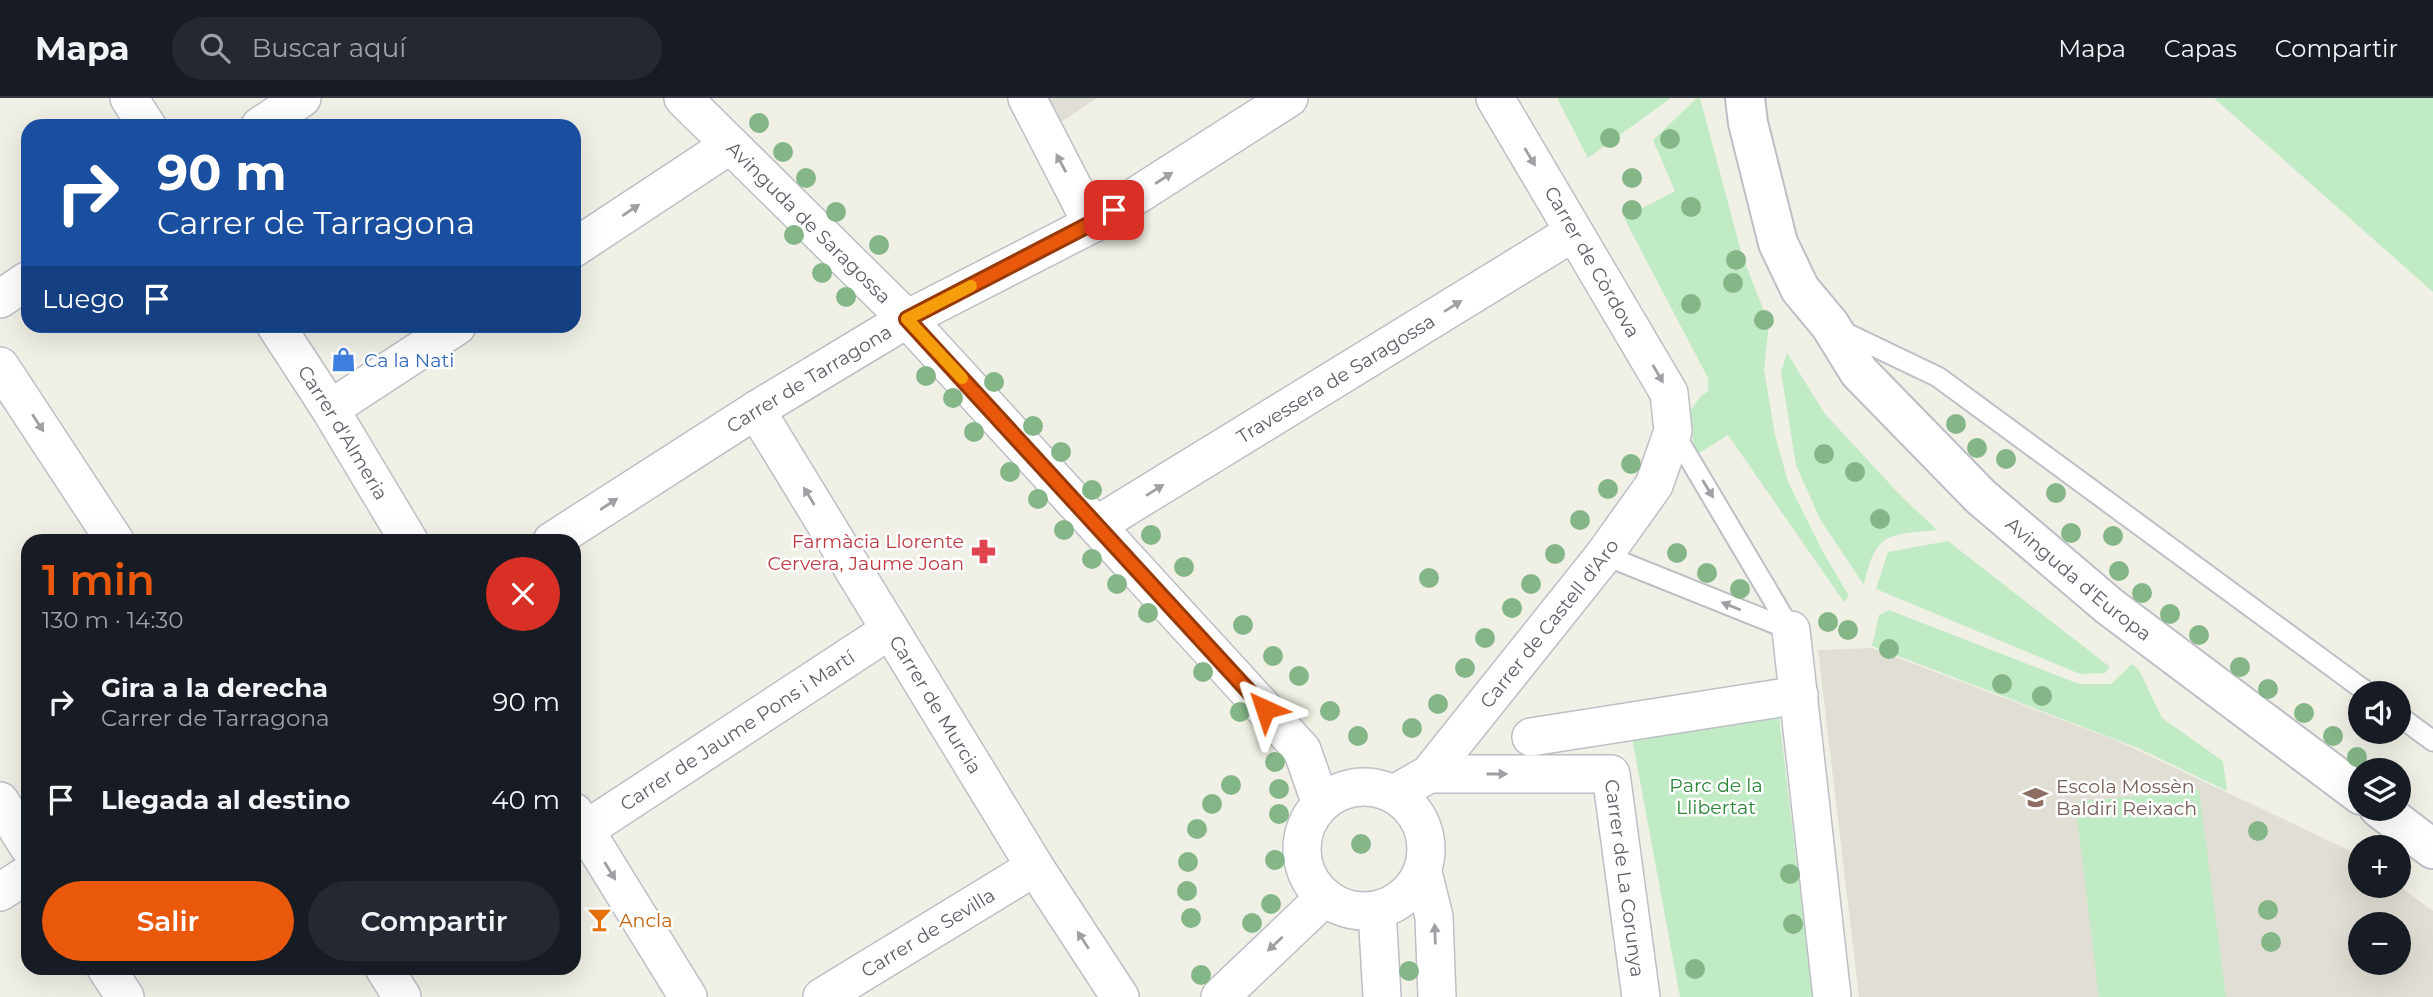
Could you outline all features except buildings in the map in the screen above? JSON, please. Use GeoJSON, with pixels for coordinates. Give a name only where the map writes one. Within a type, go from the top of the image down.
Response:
{"type":"FeatureCollection","features":[{"type":"Feature","properties":{"kind":"street"},"geometry":{"type":"LineString","coordinates":[[129,98],[142,119]]}},
{"type":"Feature","properties":{"kind":"street"},"geometry":{"type":"LineString","coordinates":[[270,119],[302,98]]}},
{"type":"Feature","properties":{"kind":"street","name":"Avinguda de Saragossa"},"geometry":{"type":"LineString","coordinates":[[682,98],[907,319],[1302,750],[1327,763],[1357,787]]}},
{"type":"Feature","properties":{"kind":"street"},"geometry":{"type":"LineString","coordinates":[[1027,98],[1092,223]]}},
{"type":"Feature","properties":{"kind":"street","name":"Carrer de Tarragona"},"geometry":{"type":"LineString","coordinates":[[563,534],[756,410],[907,319],[1092,223],[1289,98]]}},
{"type":"Feature","properties":{"kind":"street","name":"Carrer de Còrdova"},"geometry":{"type":"LineString","coordinates":[[1495,98],[1669,393],[1673,431]]}},
{"type":"Feature","properties":{"kind":"street","name":"Avinguda d'Europa"},"geometry":{"type":"LineString","coordinates":[[1745,98],[1748,123],[1778,243],[1800,289],[1830,325],[1858,372],[1981,498],[2109,606],[2348,785]]}},
{"type":"Feature","properties":{"kind":"street"},"geometry":{"type":"LineString","coordinates":[[581,243],[730,145]]}},
{"type":"Feature","properties":{"kind":"street","name":"Travessera de Saragossa"},"geometry":{"type":"LineString","coordinates":[[1097,526],[1574,232]]}},
{"type":"Feature","properties":{"kind":"street"},"geometry":{"type":"LineString","coordinates":[[0,299],[21,284]]}},
{"type":"Feature","properties":{"kind":"street","name":"Carrer d'Almeria"},"geometry":{"type":"LineString","coordinates":[[281,333],[405,534]]}},
{"type":"Feature","properties":{"kind":"street"},"geometry":{"type":"LineString","coordinates":[[330,409],[446,333]]}},
{"type":"Feature","properties":{"kind":"street"},"geometry":{"type":"LineString","coordinates":[[0,366],[110,534]]}},
{"type":"Feature","properties":{"kind":"street","name":"Carrer de Murcia"},"geometry":{"type":"LineString","coordinates":[[756,410],[1035,867],[1120,997]]}},
{"type":"Feature","properties":{"kind":"street","name":"Carrer de Castell d'Aro"},"geometry":{"type":"LineString","coordinates":[[1394,794],[1429,774],[1604,555],[1654,485],[1673,431]]}},
{"type":"Feature","properties":{"kind":"street","name":"Carrer de Jaume Pons i Martí"},"geometry":{"type":"LineString","coordinates":[[581,820],[890,630]]}},
{"type":"Feature","properties":{"kind":"street"},"geometry":{"type":"LineString","coordinates":[[1791,630],[1832,997]]}},
{"type":"Feature","properties":{"kind":"street"},"geometry":{"type":"LineString","coordinates":[[1531,737],[1799,695]]}},
{"type":"Feature","properties":{"kind":"street","name":"Avinguda de Saragossa"},"geometry":{"type":"LineString","coordinates":[[1302,750],[1321,804]]}},
{"type":"Feature","properties":{"kind":"street","name":"Carrer de La Corunya"},"geometry":{"type":"LineString","coordinates":[[1429,774],[1611,774],[1641,997]]}},
{"type":"Feature","properties":{"kind":"street"},"geometry":{"type":"LineString","coordinates":[[1357,787],[1370,787],[1394,794],[1414,812],[1423,828],[1427,854],[1423,872],[1405,897],[1387,907],[1377,910],[1350,910],[1325,897],[1317,890],[1306,872],[1302,851],[1305,830],[1314,811],[1338,793],[1357,787]]}},
{"type":"Feature","properties":{"kind":"street"},"geometry":{"type":"LineString","coordinates":[[0,801],[21,835]]}},
{"type":"Feature","properties":{"kind":"street"},"geometry":{"type":"LineString","coordinates":[[2396,821],[2433,849]]}},
{"type":"Feature","properties":{"kind":"street"},"geometry":{"type":"LineString","coordinates":[[581,824],[688,997]]}},
{"type":"Feature","properties":{"kind":"street","name":"Carrer de Sevilla"},"geometry":{"type":"LineString","coordinates":[[822,997],[1035,867]]}},
{"type":"Feature","properties":{"kind":"street"},"geometry":{"type":"LineString","coordinates":[[1423,872],[1434,917],[1437,997]]}},
{"type":"Feature","properties":{"kind":"street"},"geometry":{"type":"LineString","coordinates":[[0,891],[21,878]]}},
{"type":"Feature","properties":{"kind":"street"},"geometry":{"type":"LineString","coordinates":[[1220,997],[1325,897]]}},
{"type":"Feature","properties":{"kind":"street"},"geometry":{"type":"LineString","coordinates":[[1377,910],[1382,997]]}},
{"type":"Feature","properties":{"kind":"street"},"geometry":{"type":"LineString","coordinates":[[111,975],[125,997]]}},
{"type":"Feature","properties":{"kind":"street"},"geometry":{"type":"LineString","coordinates":[[388,975],[402,997]]}},
{"type":"Feature","properties":{"kind":"lane","name":"Avinguda d'Europa"},"geometry":{"type":"LineString","coordinates":[[1830,325],[1938,377],[2352,681]]}},
{"type":"Feature","properties":{"kind":"lane"},"geometry":{"type":"LineString","coordinates":[[1673,431],[1791,630]]}},
{"type":"Feature","properties":{"kind":"lane"},"geometry":{"type":"LineString","coordinates":[[1604,555],[1791,630]]}},
{"type":"Feature","properties":{"kind":"lane"},"geometry":{"type":"LineString","coordinates":[[2411,725],[2433,741]]}},
{"type":"Feature","properties":{"kind":"shaded area"},"geometry":{"type":"Polygon","coordinates":[[[1041,98],[1097,98],[1055,126],[1041,98]]]}},
{"type":"Feature","properties":{"kind":"shaded area","name":"Escola Mossèn Baldiri Reixach"},"geometry":{"type":"Polygon","coordinates":[[[1872,648],[2118,741],[2348,850],[2348,898],[2411,898],[2411,895],[2433,911],[2433,997],[1859,997],[1818,650],[1872,648]]]}},
{"type":"Feature","properties":{"kind":"green space"},"geometry":{"type":"Polygon","coordinates":[[[1557,98],[1671,98],[1588,158],[1557,98]]]}},
{"type":"Feature","properties":{"kind":"green space"},"geometry":{"type":"Polygon","coordinates":[[[1700,98],[1742,255],[1769,324],[1764,370],[1775,435],[1788,482],[1823,552],[1849,596],[1844,602],[1728,435],[1696,455],[1688,414],[1708,391],[1708,378],[1624,218],[1675,191],[1653,140],[1700,98]]]}},
{"type":"Feature","properties":{"kind":"green space"},"geometry":{"type":"Polygon","coordinates":[[[2214,98],[2433,98],[2433,292],[2214,98]]]}},
{"type":"Feature","properties":{"kind":"green space"},"geometry":{"type":"Polygon","coordinates":[[[1787,353],[1825,414],[1902,497],[1937,530],[1906,533],[1886,540],[1873,555],[1864,585],[1820,519],[1796,465],[1781,372],[1787,353]]]}},
{"type":"Feature","properties":{"kind":"green space"},"geometry":{"type":"Polygon","coordinates":[[[1948,541],[2110,667],[2105,673],[2080,674],[1876,589],[1888,552],[1948,541]]]}},
{"type":"Feature","properties":{"kind":"green space"},"geometry":{"type":"Polygon","coordinates":[[[1889,610],[2079,684],[2111,684],[2132,664],[2139,670],[2162,718],[2223,761],[2227,791],[2138,748],[1872,646],[1879,615],[1889,610]]]}},
{"type":"Feature","properties":{"kind":"green space","name":"Parc de la Llibertat"},"geometry":{"type":"Polygon","coordinates":[[[1778,709],[1813,997],[1680,997],[1631,732],[1778,709]]]}},
{"type":"Feature","properties":{"kind":"green space"},"geometry":{"type":"Polygon","coordinates":[[[2199,790],[2226,997],[2099,997],[2075,802],[2199,790]]]}},
{"type":"Feature","properties":{"kind":"slow traffic"},"geometry":{"type":"LineString","coordinates":[[962,378],[907,319],[971,286]]}},
{"type":"Feature","properties":{"kind":"place","name":"Ca la Nati"},"geometry":{"type":"Point","coordinates":[344,360]}},
{"type":"Feature","properties":{"kind":"place","name":"Farmàcia Llorente Cervera, Jaume Joan"},"geometry":{"type":"Point","coordinates":[984,552]}},
{"type":"Feature","properties":{"kind":"place","name":"Escola Mossèn Baldiri Reixach"},"geometry":{"type":"Point","coordinates":[2036,797]}},
{"type":"Feature","properties":{"kind":"place","name":"Ancla"},"geometry":{"type":"Point","coordinates":[599,920]}},
{"type":"Feature","properties":{"kind":"route"},"geometry":{"type":"LineString","coordinates":[[1114,210],[907,319],[1265,709]]}}]}
